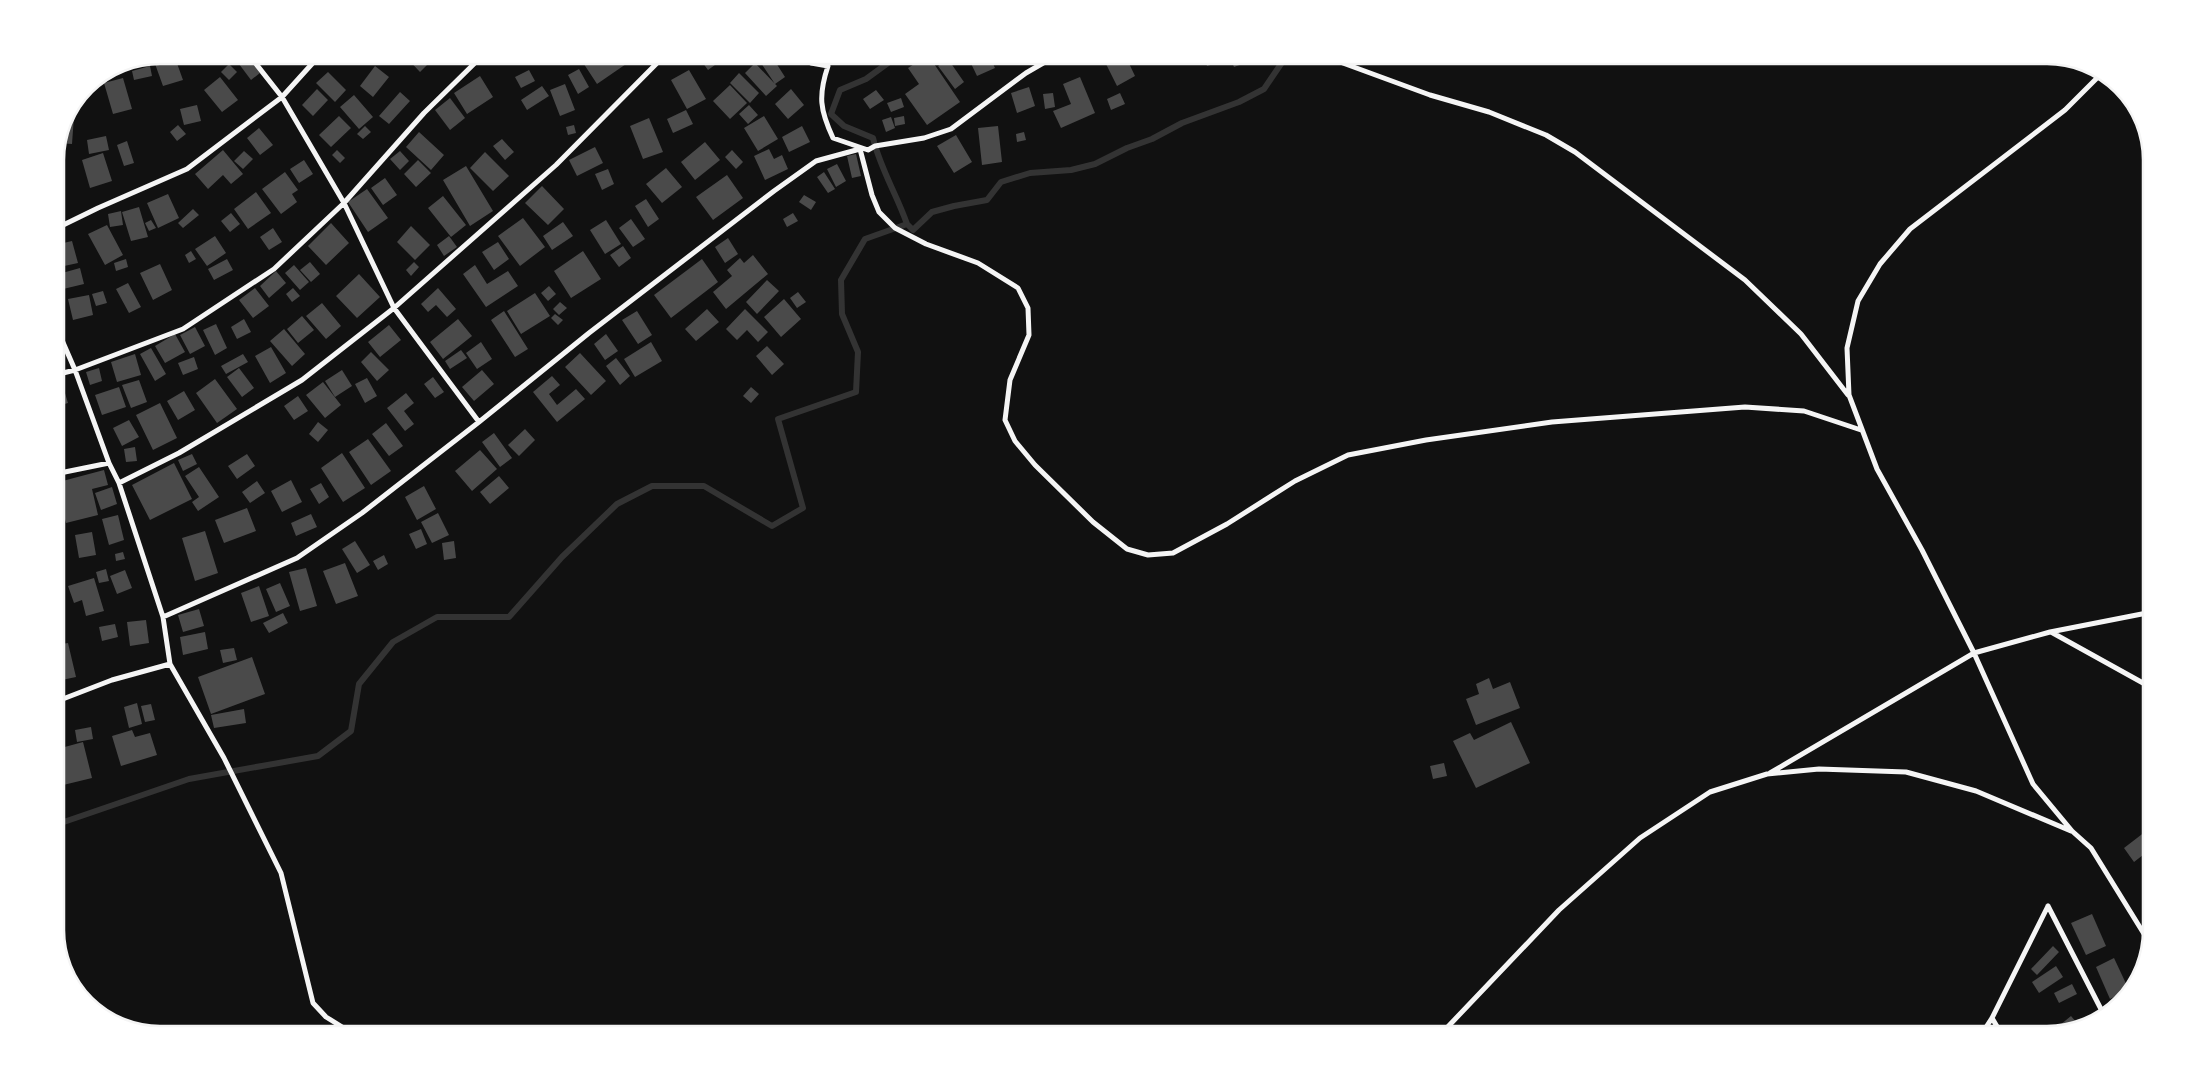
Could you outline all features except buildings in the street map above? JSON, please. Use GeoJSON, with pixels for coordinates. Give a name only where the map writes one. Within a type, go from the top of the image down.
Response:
{"type":"FeatureCollection","features":[{"type":"Feature","properties":{"kind":"street"},"geometry":{"type":"LineString","coordinates":[[256,64],[282,97],[344,202],[394,308],[479,422]]}},
{"type":"Feature","properties":{"kind":"street"},"geometry":{"type":"LineString","coordinates":[[64,225],[98,208],[187,169],[282,97],[312,64]]}},
{"type":"Feature","properties":{"kind":"street"},"geometry":{"type":"LineString","coordinates":[[64,373],[183,329],[274,269],[344,202],[424,113],[474,64]]}},
{"type":"Feature","properties":{"kind":"street"},"geometry":{"type":"LineString","coordinates":[[118,483],[179,453],[302,380],[394,308],[556,165],[656,64]]}},
{"type":"Feature","properties":{"kind":"street"},"geometry":{"type":"LineString","coordinates":[[817,64],[828,66],[821,86],[823,116],[833,138],[860,149],[868,150],[885,144],[924,138],[951,129],[1026,73],[1042,64]]}},
{"type":"Feature","properties":{"kind":"street"},"geometry":{"type":"LineString","coordinates":[[1346,64],[1430,95],[1489,112],[1546,135],[1575,152],[1745,280],[1800,334],[1849,395]]}},
{"type":"Feature","properties":{"kind":"street"},"geometry":{"type":"LineString","coordinates":[[2097,78],[2065,110],[1910,229],[1880,264],[1858,302],[1847,348],[1849,395],[1861,430],[1878,469],[1922,550],[1974,653],[2033,784],[2072,831],[2091,848],[2143,932]]}},
{"type":"Feature","properties":{"kind":"street"},"geometry":{"type":"LineString","coordinates":[[163,617],[297,558],[362,513],[589,334],[802,171],[816,161],[860,149]]}},
{"type":"Feature","properties":{"kind":"street"},"geometry":{"type":"LineString","coordinates":[[860,149],[872,195],[879,212],[895,228],[926,244],[978,263],[1018,288],[1028,308],[1029,335],[1010,380],[1005,420],[1015,441],[1035,465],[1093,522],[1128,548],[1148,556],[1173,553],[1227,524],[1295,481],[1348,455],[1426,440],[1552,422],[1745,407],[1804,411],[1861,430]]}},
{"type":"Feature","properties":{"kind":"street"},"geometry":{"type":"LineString","coordinates":[[64,345],[118,483],[163,617],[170,664],[229,768],[280,874],[313,1003],[326,1017],[341,1026]]}},
{"type":"Feature","properties":{"kind":"street"},"geometry":{"type":"LineString","coordinates":[[64,472],[109,463]]}},
{"type":"Feature","properties":{"kind":"street"},"geometry":{"type":"LineString","coordinates":[[1767,774],[1974,653],[2050,632],[2143,614]]}},
{"type":"Feature","properties":{"kind":"street"},"geometry":{"type":"LineString","coordinates":[[2050,632],[2143,683]]}},
{"type":"Feature","properties":{"kind":"street"},"geometry":{"type":"LineString","coordinates":[[64,699],[112,680],[170,664]]}},
{"type":"Feature","properties":{"kind":"street"},"geometry":{"type":"LineString","coordinates":[[1449,1026],[1559,910],[1640,838],[1710,792],[1767,774],[1819,769],[1906,772],[1976,791],[2072,831]]}},
{"type":"Feature","properties":{"kind":"street"},"geometry":{"type":"LineString","coordinates":[[1987,1026],[2048,906],[2101,1009]]}},
{"type":"Feature","properties":{"kind":"street"},"geometry":{"type":"LineString","coordinates":[[1992,1018],[1997,1026]]}},
{"type":"Feature","properties":{"kind":"waterway"},"geometry":{"type":"LineString","coordinates":[[887,64],[866,79],[840,90],[831,114],[844,126],[873,138],[880,160],[907,224]]}},
{"type":"Feature","properties":{"kind":"waterway"},"geometry":{"type":"LineString","coordinates":[[907,224],[913,230],[932,212],[987,200],[1001,182],[1030,173],[1071,170],[1095,164],[1127,148],[1152,139],[1182,123],[1239,102],[1264,89],[1281,64]]}},
{"type":"Feature","properties":{"kind":"waterway"},"geometry":{"type":"LineString","coordinates":[[64,822],[189,779],[318,756],[351,731],[359,684],[393,642],[437,617],[509,617],[562,557],[617,504],[652,486],[704,486],[772,526],[803,508],[778,419],[856,392],[858,352],[842,314],[841,280],[865,239],[907,224]]}}]}
